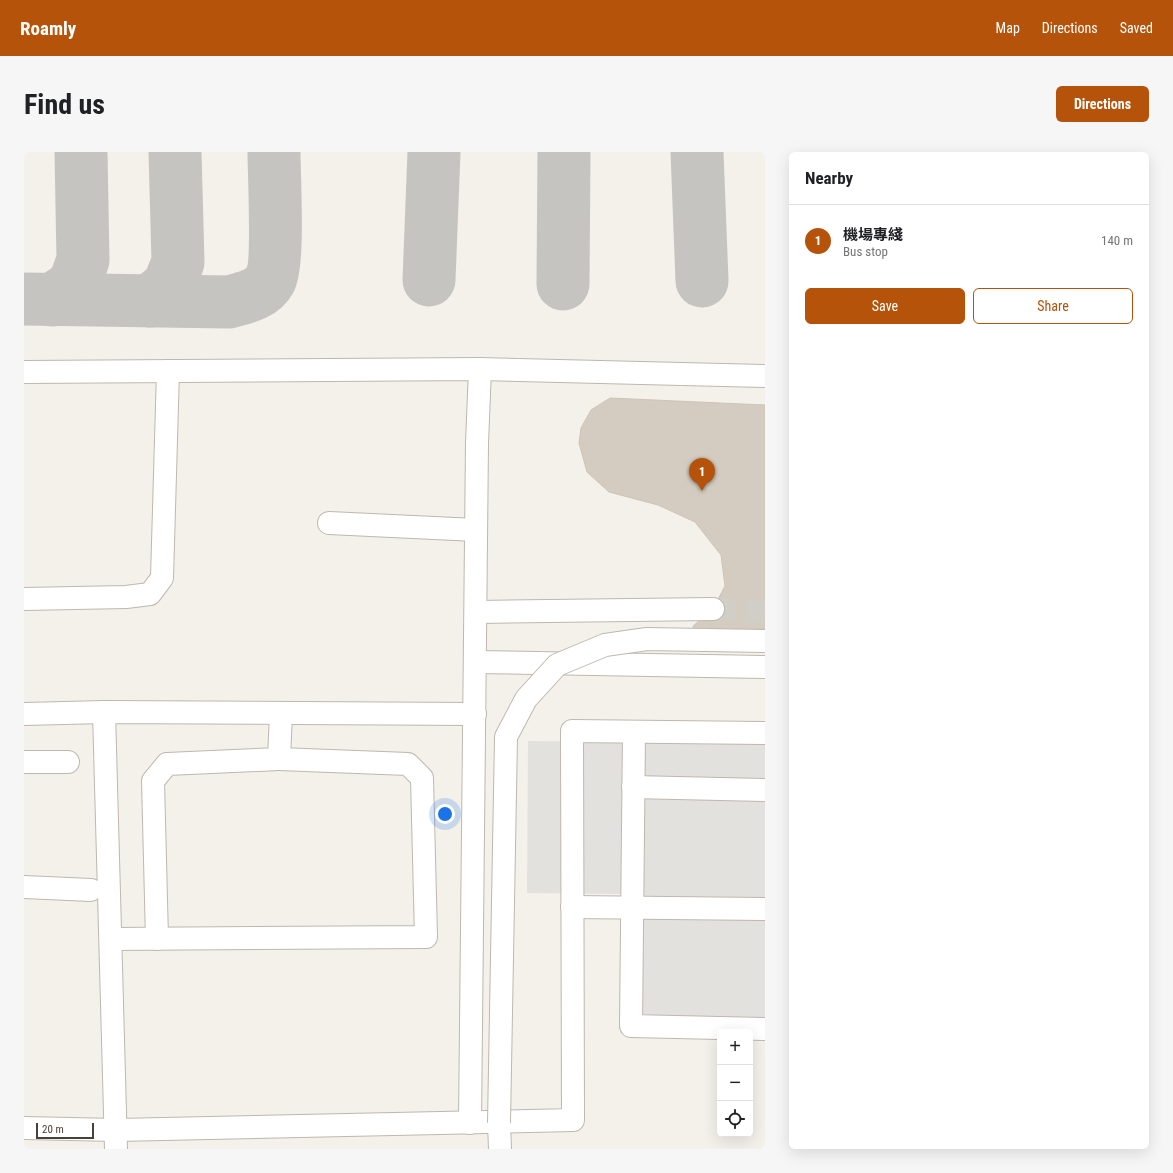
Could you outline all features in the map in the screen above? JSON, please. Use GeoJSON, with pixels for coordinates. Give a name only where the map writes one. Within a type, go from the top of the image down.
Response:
{"type":"FeatureCollection","features":[{"type":"Feature","properties":{"kind":"street"},"geometry":{"type":"LineString","coordinates":[[470,1123],[476,530],[480,369]]}},
{"type":"Feature","properties":{"kind":"street"},"geometry":{"type":"LineString","coordinates":[[24,372],[480,369],[765,376]]}},
{"type":"Feature","properties":{"kind":"street"},"geometry":{"type":"LineString","coordinates":[[24,599],[126,597],[150,594],[162,578],[168,371]]}},
{"type":"Feature","properties":{"kind":"street"},"geometry":{"type":"LineString","coordinates":[[329,524],[476,530]]}},
{"type":"Feature","properties":{"kind":"street"},"geometry":{"type":"LineString","coordinates":[[476,612],[713,610]]}},
{"type":"Feature","properties":{"kind":"street"},"geometry":{"type":"LineString","coordinates":[[500,1149],[499,1123],[506,737],[526,698],[557,665],[605,645],[648,639],[765,641]]}},
{"type":"Feature","properties":{"kind":"street"},"geometry":{"type":"LineString","coordinates":[[475,662],[765,667]]}},
{"type":"Feature","properties":{"kind":"street"},"geometry":{"type":"LineString","coordinates":[[24,714],[104,712],[474,714]]}},
{"type":"Feature","properties":{"kind":"street"},"geometry":{"type":"LineString","coordinates":[[104,712],[117,1139]]}},
{"type":"Feature","properties":{"kind":"street"},"geometry":{"type":"LineString","coordinates":[[279,759],[281,713]]}},
{"type":"Feature","properties":{"kind":"street"},"geometry":{"type":"LineString","coordinates":[[24,1128],[117,1139],[470,1123],[573,1120],[572,731],[765,733]]}},
{"type":"Feature","properties":{"kind":"street"},"geometry":{"type":"LineString","coordinates":[[634,732],[631,1026],[765,1029]]}},
{"type":"Feature","properties":{"kind":"street"},"geometry":{"type":"LineString","coordinates":[[111,939],[157,939],[426,937],[422,778],[408,764],[279,759],[167,764],[153,781],[157,939]]}},
{"type":"Feature","properties":{"kind":"street"},"geometry":{"type":"LineString","coordinates":[[24,762],[68,762]]}},
{"type":"Feature","properties":{"kind":"street"},"geometry":{"type":"LineString","coordinates":[[634,787],[765,790]]}},
{"type":"Feature","properties":{"kind":"street"},"geometry":{"type":"LineString","coordinates":[[24,888],[91,890]]}},
{"type":"Feature","properties":{"kind":"street"},"geometry":{"type":"LineString","coordinates":[[572,907],[765,909]]}},
{"type":"Feature","properties":{"kind":"shaded area"},"geometry":{"type":"Polygon","coordinates":[[[528,741],[765,742],[765,1035],[753,1035],[753,1029],[717,1029],[717,1035],[624,1034],[625,894],[527,893],[528,741]]]}},
{"type":"Feature","properties":{"kind":"building"},"geometry":{"type":"Polygon","coordinates":[[[610,398],[765,405],[765,631],[694,630],[693,626],[713,609],[725,586],[721,555],[695,522],[658,505],[609,492],[587,472],[579,443],[581,428],[591,410],[610,398]]]}},
{"type":"Feature","properties":{"kind":"taxiway"},"geometry":{"type":"LineString","coordinates":[[52,300],[74,285],[83,260],[81,152]]}},
{"type":"Feature","properties":{"kind":"taxiway"},"geometry":{"type":"LineString","coordinates":[[150,301],[169,285],[178,262],[175,152]]}},
{"type":"Feature","properties":{"kind":"taxiway"},"geometry":{"type":"LineString","coordinates":[[24,299],[229,302],[257,292],[267,285],[273,271],[275,239],[274,152]]}},
{"type":"Feature","properties":{"kind":"taxiway"},"geometry":{"type":"LineString","coordinates":[[429,280],[434,152]]}},
{"type":"Feature","properties":{"kind":"taxiway"},"geometry":{"type":"LineString","coordinates":[[563,284],[564,152]]}},
{"type":"Feature","properties":{"kind":"taxiway"},"geometry":{"type":"LineString","coordinates":[[697,152],[702,281]]}},
{"type":"Feature","properties":{"kind":"tunnel"},"geometry":{"type":"LineString","coordinates":[[713,609],[765,612]]}},
{"type":"Feature","properties":{"kind":"place","name":"機場專綫"},"geometry":{"type":"Point","coordinates":[702,491]}}]}
